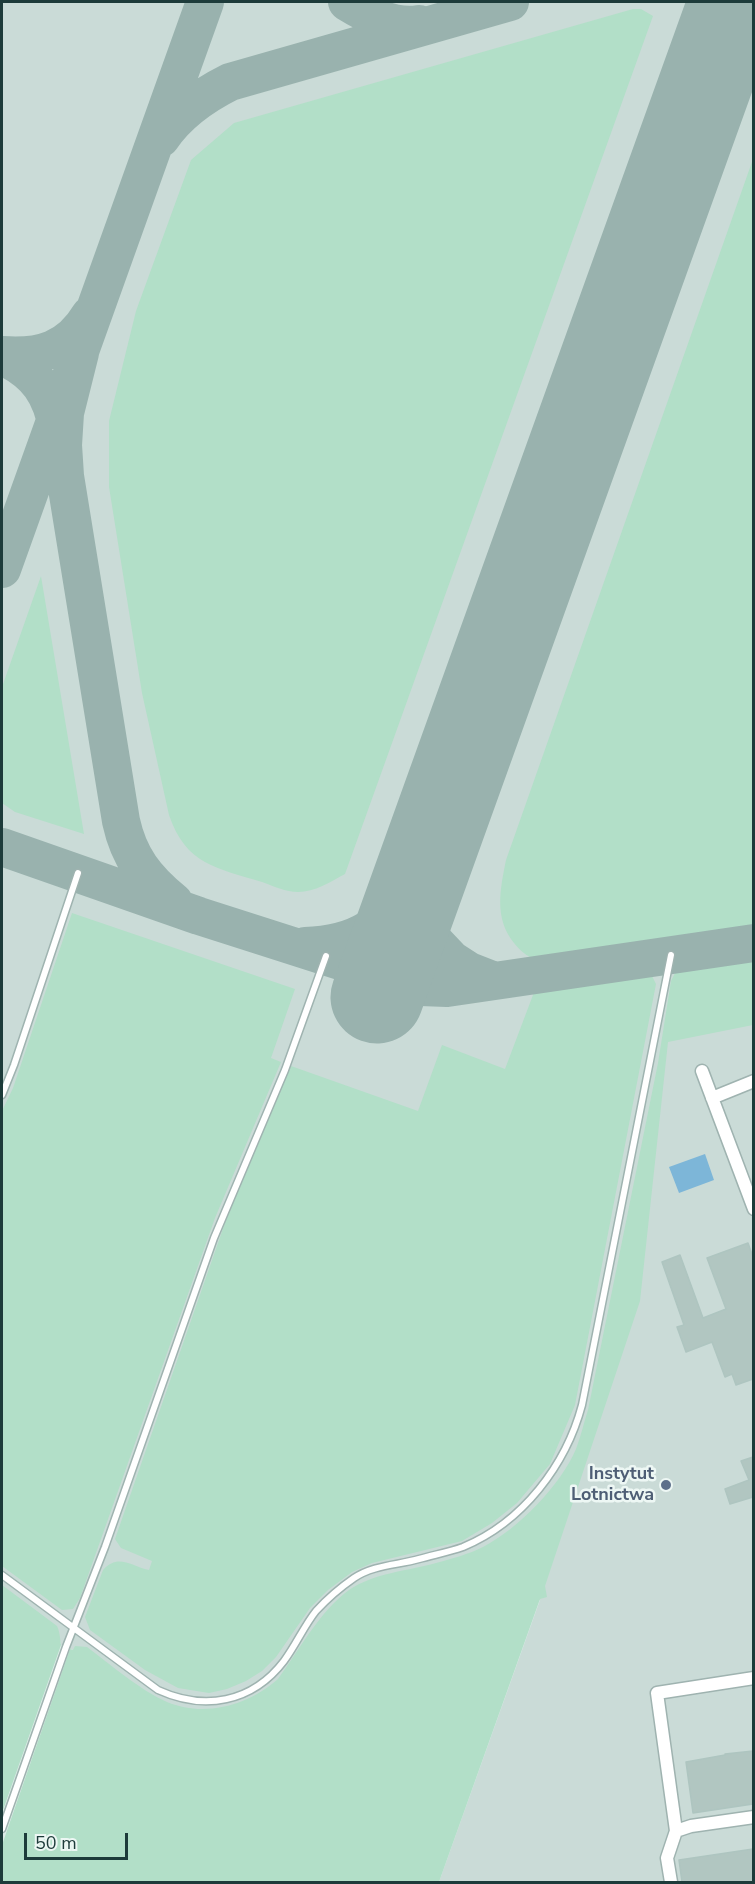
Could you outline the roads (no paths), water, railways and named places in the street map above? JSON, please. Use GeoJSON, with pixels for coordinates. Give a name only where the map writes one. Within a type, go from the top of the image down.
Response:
{"type":"FeatureCollection","features":[{"type":"Feature","properties":{"kind":"street"},"geometry":{"type":"LineString","coordinates":[[702,1071],[753,1209]]}},
{"type":"Feature","properties":{"kind":"street"},"geometry":{"type":"LineString","coordinates":[[712,1098],[753,1081]]}},
{"type":"Feature","properties":{"kind":"street"},"geometry":{"type":"LineString","coordinates":[[671,1882],[667,1858],[676,1831],[657,1693],[753,1678]]}},
{"type":"Feature","properties":{"kind":"street"},"geometry":{"type":"LineString","coordinates":[[676,1831],[692,1826],[753,1816]]}},
{"type":"Feature","properties":{"kind":"lane"},"geometry":{"type":"LineString","coordinates":[[2,1095],[78,873]]}},
{"type":"Feature","properties":{"kind":"lane"},"geometry":{"type":"LineString","coordinates":[[2,1575],[158,1690],[191,1702],[222,1701],[258,1687],[283,1663],[316,1612],[355,1577],[375,1569],[417,1560],[463,1546],[493,1530],[522,1508],[556,1468],[571,1439],[582,1405],[671,955]]}},
{"type":"Feature","properties":{"kind":"lane"},"geometry":{"type":"LineString","coordinates":[[2,1829],[214,1238],[285,1070],[326,956]]}},
{"type":"Feature","properties":{"kind":"water"},"geometry":{"type":"Polygon","coordinates":[[[705,1154],[714,1180],[679,1193],[669,1167],[705,1154]]]}},
{"type":"Feature","properties":{"kind":"place","name":"Instytut Lotnictwa"},"geometry":{"type":"Point","coordinates":[666,1485]}}]}
